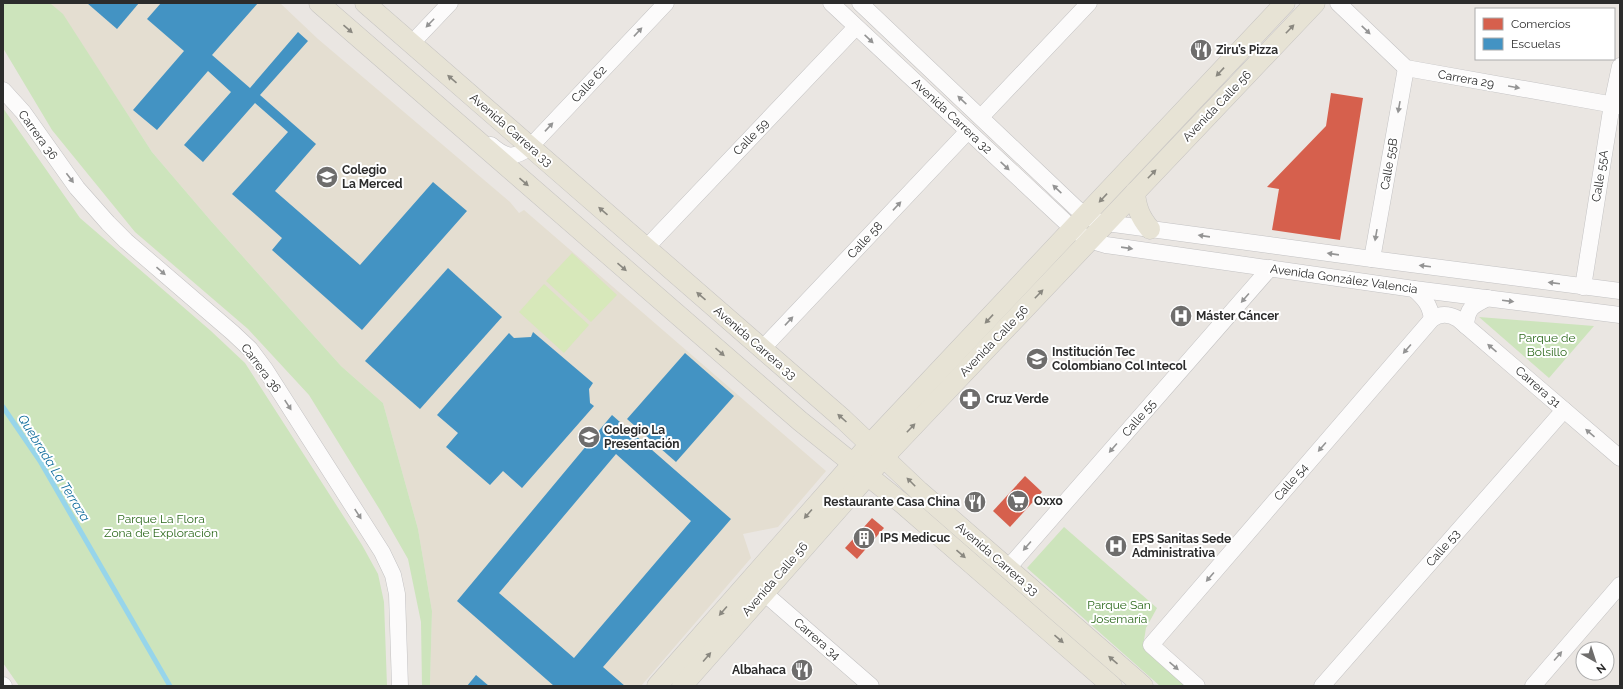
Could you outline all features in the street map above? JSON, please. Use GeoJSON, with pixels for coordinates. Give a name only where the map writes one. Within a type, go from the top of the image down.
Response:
{"type":"FeatureCollection","features":[{"type":"Feature","properties":{"kind":"main road","name":"Avenida Carrera 33"},"geometry":{"type":"LineString","coordinates":[[319,3],[800,421],[903,504],[1112,686]]}},
{"type":"Feature","properties":{"kind":"main road","name":"Avenida Carrera 33"},"geometry":{"type":"LineString","coordinates":[[365,3],[762,349],[877,450],[919,491],[1143,686]]}},
{"type":"Feature","properties":{"kind":"main road","name":"Avenida Calle 56"},"geometry":{"type":"LineString","coordinates":[[657,686],[860,469],[1079,222],[1286,3]]}},
{"type":"Feature","properties":{"kind":"main road","name":"Avenida Calle 56"},"geometry":{"type":"LineString","coordinates":[[877,450],[1106,223],[1315,3]]}},
{"type":"Feature","properties":{"kind":"main road"},"geometry":{"type":"LineString","coordinates":[[1135,192],[1136,205],[1139,214],[1150,229]]}},
{"type":"Feature","properties":{"kind":"main road","name":"Avenida Calle 56"},"geometry":{"type":"LineString","coordinates":[[682,686],[764,592],[860,469]]}},
{"type":"Feature","properties":{"kind":"street"},"geometry":{"type":"LineString","coordinates":[[411,44],[450,3]]}},
{"type":"Feature","properties":{"kind":"street","name":"Calle 62"},"geometry":{"type":"LineString","coordinates":[[507,155],[520,154],[530,147],[666,3]]}},
{"type":"Feature","properties":{"kind":"street","name":"Avenida Carrera 32"},"geometry":{"type":"LineString","coordinates":[[831,3],[968,131],[1079,222]]}},
{"type":"Feature","properties":{"kind":"street"},"geometry":{"type":"LineString","coordinates":[[981,117],[1089,3]]}},
{"type":"Feature","properties":{"kind":"street"},"geometry":{"type":"LineString","coordinates":[[1338,3],[1406,68]]}},
{"type":"Feature","properties":{"kind":"street","name":"Avenida Carrera 32"},"geometry":{"type":"LineString","coordinates":[[869,6],[981,117],[1076,208],[1079,222]]}},
{"type":"Feature","properties":{"kind":"street","name":"Calle 59"},"geometry":{"type":"LineString","coordinates":[[646,248],[856,27]]}},
{"type":"Feature","properties":{"kind":"street","name":"Calle 55A"},"geometry":{"type":"LineString","coordinates":[[1583,287],[1616,105],[1620,66]]}},
{"type":"Feature","properties":{"kind":"street","name":"Carrera 29"},"geometry":{"type":"LineString","coordinates":[[1406,68],[1616,105]]}},
{"type":"Feature","properties":{"kind":"street","name":"Calle 55B"},"geometry":{"type":"LineString","coordinates":[[1372,259],[1406,68]]}},
{"type":"Feature","properties":{"kind":"street"},"geometry":{"type":"LineString","coordinates":[[3,78],[23,112]]}},
{"type":"Feature","properties":{"kind":"street","name":"Carrera 36"},"geometry":{"type":"LineString","coordinates":[[3,90],[23,112],[77,188],[108,224],[233,333],[250,349],[265,369],[382,552],[393,575],[397,594],[400,686]]}},
{"type":"Feature","properties":{"kind":"street","name":"Avenida Carrera 33"},"geometry":{"type":"LineString","coordinates":[[422,93],[432,96],[445,103],[500,152],[507,155]]}},
{"type":"Feature","properties":{"kind":"street","name":"Calle 58"},"geometry":{"type":"LineString","coordinates":[[762,349],[968,131]]}},
{"type":"Feature","properties":{"kind":"street","name":"Avenida González Valencia"},"geometry":{"type":"LineString","coordinates":[[1620,291],[1099,222],[1079,222],[1089,240],[1113,246],[1414,289],[1620,314]]}},
{"type":"Feature","properties":{"kind":"street","name":"Calle 55"},"geometry":{"type":"LineString","coordinates":[[1008,568],[1270,268]]}},
{"type":"Feature","properties":{"kind":"street"},"geometry":{"type":"LineString","coordinates":[[1414,289],[1425,298],[1429,305],[1432,319]]}},
{"type":"Feature","properties":{"kind":"street"},"geometry":{"type":"LineString","coordinates":[[1466,326],[1468,314],[1471,308],[1488,298]]}},
{"type":"Feature","properties":{"kind":"street","name":"Carrera 31"},"geometry":{"type":"LineString","coordinates":[[1432,319],[1442,315],[1453,316],[1620,458]]}},
{"type":"Feature","properties":{"kind":"street","name":"Calle 54"},"geometry":{"type":"LineString","coordinates":[[1197,686],[1151,645],[1432,319]]}},
{"type":"Feature","properties":{"kind":"street","name":"Calle 53"},"geometry":{"type":"LineString","coordinates":[[1322,686],[1564,410]]}},
{"type":"Feature","properties":{"kind":"street"},"geometry":{"type":"LineString","coordinates":[[1533,686],[1620,585]]}},
{"type":"Feature","properties":{"kind":"street","name":"Carrera 34"},"geometry":{"type":"LineString","coordinates":[[764,592],[871,686]]}},
{"type":"Feature","properties":{"kind":"shaded area","name":"Colegio La Presentación"},"geometry":{"type":"Polygon","coordinates":[[[50,3],[280,3],[318,39],[510,202],[519,213],[524,210],[826,471],[778,527],[743,534],[751,558],[641,686],[430,686],[432,611],[418,529],[383,403],[341,366],[211,221],[152,152],[63,15],[50,3]]]}},
{"type":"Feature","properties":{"kind":"green space"},"geometry":{"type":"Polygon","coordinates":[[[3,3],[50,3],[63,14],[152,152],[211,221],[341,366],[383,403],[418,529],[432,611],[430,686],[422,686],[421,622],[408,559],[380,510],[309,395],[248,329],[135,232],[52,130],[3,48],[3,3]]]}},
{"type":"Feature","properties":{"kind":"green space","name":"Parque La Flora Zona de Exploración"},"geometry":{"type":"Polygon","coordinates":[[[3,108],[80,218],[211,331],[245,363],[362,545],[378,574],[384,602],[387,686],[19,686],[3,663],[3,108]]]}},
{"type":"Feature","properties":{"kind":"green space"},"geometry":{"type":"Polygon","coordinates":[[[572,253],[617,295],[591,322],[546,281],[572,253]]]}},
{"type":"Feature","properties":{"kind":"green space"},"geometry":{"type":"Polygon","coordinates":[[[544,284],[589,325],[564,353],[519,312],[544,284]]]}},
{"type":"Feature","properties":{"kind":"green space","name":"Parque de Bolsillo"},"geometry":{"type":"Polygon","coordinates":[[[1479,317],[1594,326],[1549,378],[1479,317]]]}},
{"type":"Feature","properties":{"kind":"green space","name":"Parque San Josemaría"},"geometry":{"type":"Polygon","coordinates":[[[1064,527],[1157,608],[1146,628],[1143,646],[1187,686],[1160,686],[1027,568],[1064,527]]]}},
{"type":"Feature","properties":{"kind":"building: Comercios"},"geometry":{"type":"Polygon","coordinates":[[[1331,93],[1363,98],[1340,240],[1272,230],[1279,189],[1267,187],[1326,126],[1331,93]]]}},
{"type":"Feature","properties":{"kind":"building: Comercios","name":"Oxxo"},"geometry":{"type":"Polygon","coordinates":[[[1025,476],[1042,492],[1010,527],[993,511],[1025,476]]]}},
{"type":"Feature","properties":{"kind":"building: Comercios","name":"IPS Medicuc"},"geometry":{"type":"Polygon","coordinates":[[[872,518],[884,528],[857,559],[845,548],[872,518]]]}},
{"type":"Feature","properties":{"kind":"building: Escuelas"},"geometry":{"type":"Polygon","coordinates":[[[87,3],[139,3],[117,29],[87,3]]]}},
{"type":"Feature","properties":{"kind":"building: Escuelas"},"geometry":{"type":"Polygon","coordinates":[[[161,3],[258,3],[212,55],[250,88],[298,32],[308,41],[260,95],[316,144],[275,191],[360,265],[433,182],[467,211],[362,330],[272,250],[282,238],[232,194],[288,132],[255,103],[203,162],[184,145],[231,92],[208,71],[157,130],[133,110],[184,51],[147,19],[161,3]]]}},
{"type":"Feature","properties":{"kind":"building: Escuelas"},"geometry":{"type":"Polygon","coordinates":[[[448,268],[502,317],[420,409],[365,361],[448,268]]]}},
{"type":"Feature","properties":{"kind":"building: Escuelas"},"geometry":{"type":"Polygon","coordinates":[[[533,332],[593,383],[589,389],[590,403],[594,406],[522,488],[503,471],[490,485],[446,447],[458,433],[437,415],[509,333],[514,338],[531,337],[533,332]]]}},
{"type":"Feature","properties":{"kind":"building: Escuelas"},"geometry":{"type":"Polygon","coordinates":[[[685,353],[734,396],[676,462],[627,419],[685,353]]]}},
{"type":"Feature","properties":{"kind":"building: Escuelas"},"geometry":{"type":"Polygon","coordinates":[[[612,415],[731,519],[603,667],[625,686],[554,686],[457,601],[612,415]],[[616,454],[499,593],[574,658],[691,521],[616,454]]]}},
{"type":"Feature","properties":{"kind":"building: Escuelas"},"geometry":{"type":"Polygon","coordinates":[[[476,675],[489,686],[467,686],[476,675]]]}},
{"type":"Feature","properties":{"kind":"waterway","name":"Quebrada La Terraza"},"geometry":{"type":"LineString","coordinates":[[3,407],[40,461],[170,686]]}},
{"type":"Feature","properties":{"kind":"place","name":"Ziru’s Pizza"},"geometry":{"type":"Point","coordinates":[1201,50]}},
{"type":"Feature","properties":{"kind":"place","name":"Colegio La Merced"},"geometry":{"type":"Point","coordinates":[327,177]}},
{"type":"Feature","properties":{"kind":"place","name":"Máster Cáncer"},"geometry":{"type":"Point","coordinates":[1181,316]}},
{"type":"Feature","properties":{"kind":"place","name":"Institución Tec Colombiano Col Intecol"},"geometry":{"type":"Point","coordinates":[1037,359]}},
{"type":"Feature","properties":{"kind":"place","name":"Cruz Verde"},"geometry":{"type":"Point","coordinates":[970,399]}},
{"type":"Feature","properties":{"kind":"place","name":"Colegio La Presentación"},"geometry":{"type":"Point","coordinates":[589,437]}},
{"type":"Feature","properties":{"kind":"place","name":"Oxxo"},"geometry":{"type":"Point","coordinates":[1018,501]}},
{"type":"Feature","properties":{"kind":"place","name":"Restaurante Casa China"},"geometry":{"type":"Point","coordinates":[975,502]}},
{"type":"Feature","properties":{"kind":"place","name":"IPS Medicuc"},"geometry":{"type":"Point","coordinates":[864,538]}},
{"type":"Feature","properties":{"kind":"place","name":"EPS Sanitas Sede Administrativa"},"geometry":{"type":"Point","coordinates":[1116,546]}},
{"type":"Feature","properties":{"kind":"place","name":"Albahaca"},"geometry":{"type":"Point","coordinates":[802,670]}}]}
